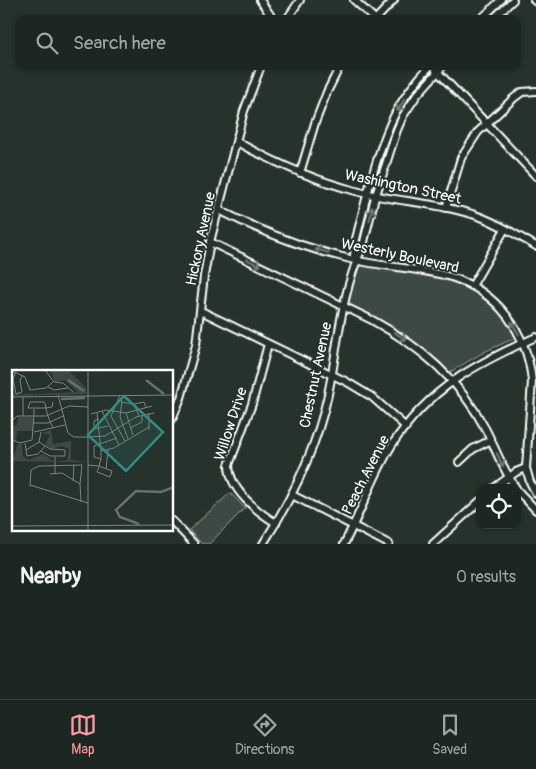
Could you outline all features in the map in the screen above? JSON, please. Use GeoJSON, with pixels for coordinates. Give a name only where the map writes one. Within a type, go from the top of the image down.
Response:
{"type":"FeatureCollection","features":[{"type":"Feature","properties":{"kind":"street"},"geometry":{"type":"LineString","coordinates":[[260,0],[270,15]]}},
{"type":"Feature","properties":{"kind":"street"},"geometry":{"type":"LineString","coordinates":[[290,15],[300,0]]}},
{"type":"Feature","properties":{"kind":"street"},"geometry":{"type":"LineString","coordinates":[[354,0],[371,15]]}},
{"type":"Feature","properties":{"kind":"street"},"geometry":{"type":"LineString","coordinates":[[379,15],[394,0]]}},
{"type":"Feature","properties":{"kind":"street"},"geometry":{"type":"LineString","coordinates":[[485,15],[501,0]]}},
{"type":"Feature","properties":{"kind":"street"},"geometry":{"type":"LineString","coordinates":[[497,15],[513,0]]}},
{"type":"Feature","properties":{"kind":"street","name":"Hickory Avenue"},"geometry":{"type":"LineString","coordinates":[[174,413],[191,366],[201,311],[204,276],[210,242],[244,111],[259,70]]}},
{"type":"Feature","properties":{"kind":"street"},"geometry":{"type":"LineString","coordinates":[[300,173],[315,123],[338,70]]}},
{"type":"Feature","properties":{"kind":"street","name":"Chestnut Avenue"},"geometry":{"type":"LineString","coordinates":[[356,260],[354,255],[355,244],[382,146],[396,112],[413,86],[433,70]]}},
{"type":"Feature","properties":{"kind":"street","name":"Chestnut Avenue"},"geometry":{"type":"LineString","coordinates":[[263,544],[292,495],[316,436],[332,375],[343,307],[356,260],[363,246],[392,142],[403,116],[435,70]]}},
{"type":"Feature","properties":{"kind":"street"},"geometry":{"type":"LineString","coordinates":[[438,70],[536,176]]}},
{"type":"Feature","properties":{"kind":"street"},"geometry":{"type":"LineString","coordinates":[[446,208],[461,158],[478,132],[522,92],[536,91]]}},
{"type":"Feature","properties":{"kind":"street","name":"Washington Street"},"geometry":{"type":"LineString","coordinates":[[237,142],[300,173],[368,194],[474,215],[505,228],[536,246]]}},
{"type":"Feature","properties":{"kind":"street","name":"Westerly Boulevard"},"geometry":{"type":"LineString","coordinates":[[219,210],[282,239],[320,251],[356,260],[450,277],[472,286],[498,305],[510,320],[528,355],[532,381],[526,468],[536,493]]}},
{"type":"Feature","properties":{"kind":"street"},"geometry":{"type":"LineString","coordinates":[[472,286],[505,228]]}},
{"type":"Feature","properties":{"kind":"street"},"geometry":{"type":"LineString","coordinates":[[210,242],[372,320],[425,354],[452,381],[468,401],[491,440],[513,484]]}},
{"type":"Feature","properties":{"kind":"street"},"geometry":{"type":"LineString","coordinates":[[201,311],[332,375],[372,397],[406,427]]}},
{"type":"Feature","properties":{"kind":"street","name":"Peach Avenue"},"geometry":{"type":"LineString","coordinates":[[344,544],[354,526],[381,464],[392,445],[427,403],[452,381],[480,363],[536,337]]}},
{"type":"Feature","properties":{"kind":"street","name":"Willow Drive"},"geometry":{"type":"LineString","coordinates":[[268,344],[252,404],[229,465],[229,472],[234,484],[247,499],[276,523]]}},
{"type":"Feature","properties":{"kind":"street"},"geometry":{"type":"LineString","coordinates":[[460,462],[473,449],[491,440]]}},
{"type":"Feature","properties":{"kind":"street"},"geometry":{"type":"LineString","coordinates":[[499,484],[526,468]]}},
{"type":"Feature","properties":{"kind":"street"},"geometry":{"type":"LineString","coordinates":[[521,494],[536,510]]}},
{"type":"Feature","properties":{"kind":"street"},"geometry":{"type":"LineString","coordinates":[[292,495],[389,544]]}},
{"type":"Feature","properties":{"kind":"street"},"geometry":{"type":"LineString","coordinates":[[433,544],[476,505]]}},
{"type":"Feature","properties":{"kind":"street"},"geometry":{"type":"LineString","coordinates":[[174,523],[194,544]]}},
{"type":"Feature","properties":{"kind":"shaded area"},"geometry":{"type":"Polygon","coordinates":[[[361,265],[430,276],[468,289],[486,300],[502,316],[517,337],[484,352],[450,372],[416,342],[351,305],[349,301],[357,268],[361,265]]]}},
{"type":"Feature","properties":{"kind":"shaded area"},"geometry":{"type":"Polygon","coordinates":[[[230,493],[245,508],[209,544],[202,544],[189,530],[230,493]]]}}]}
